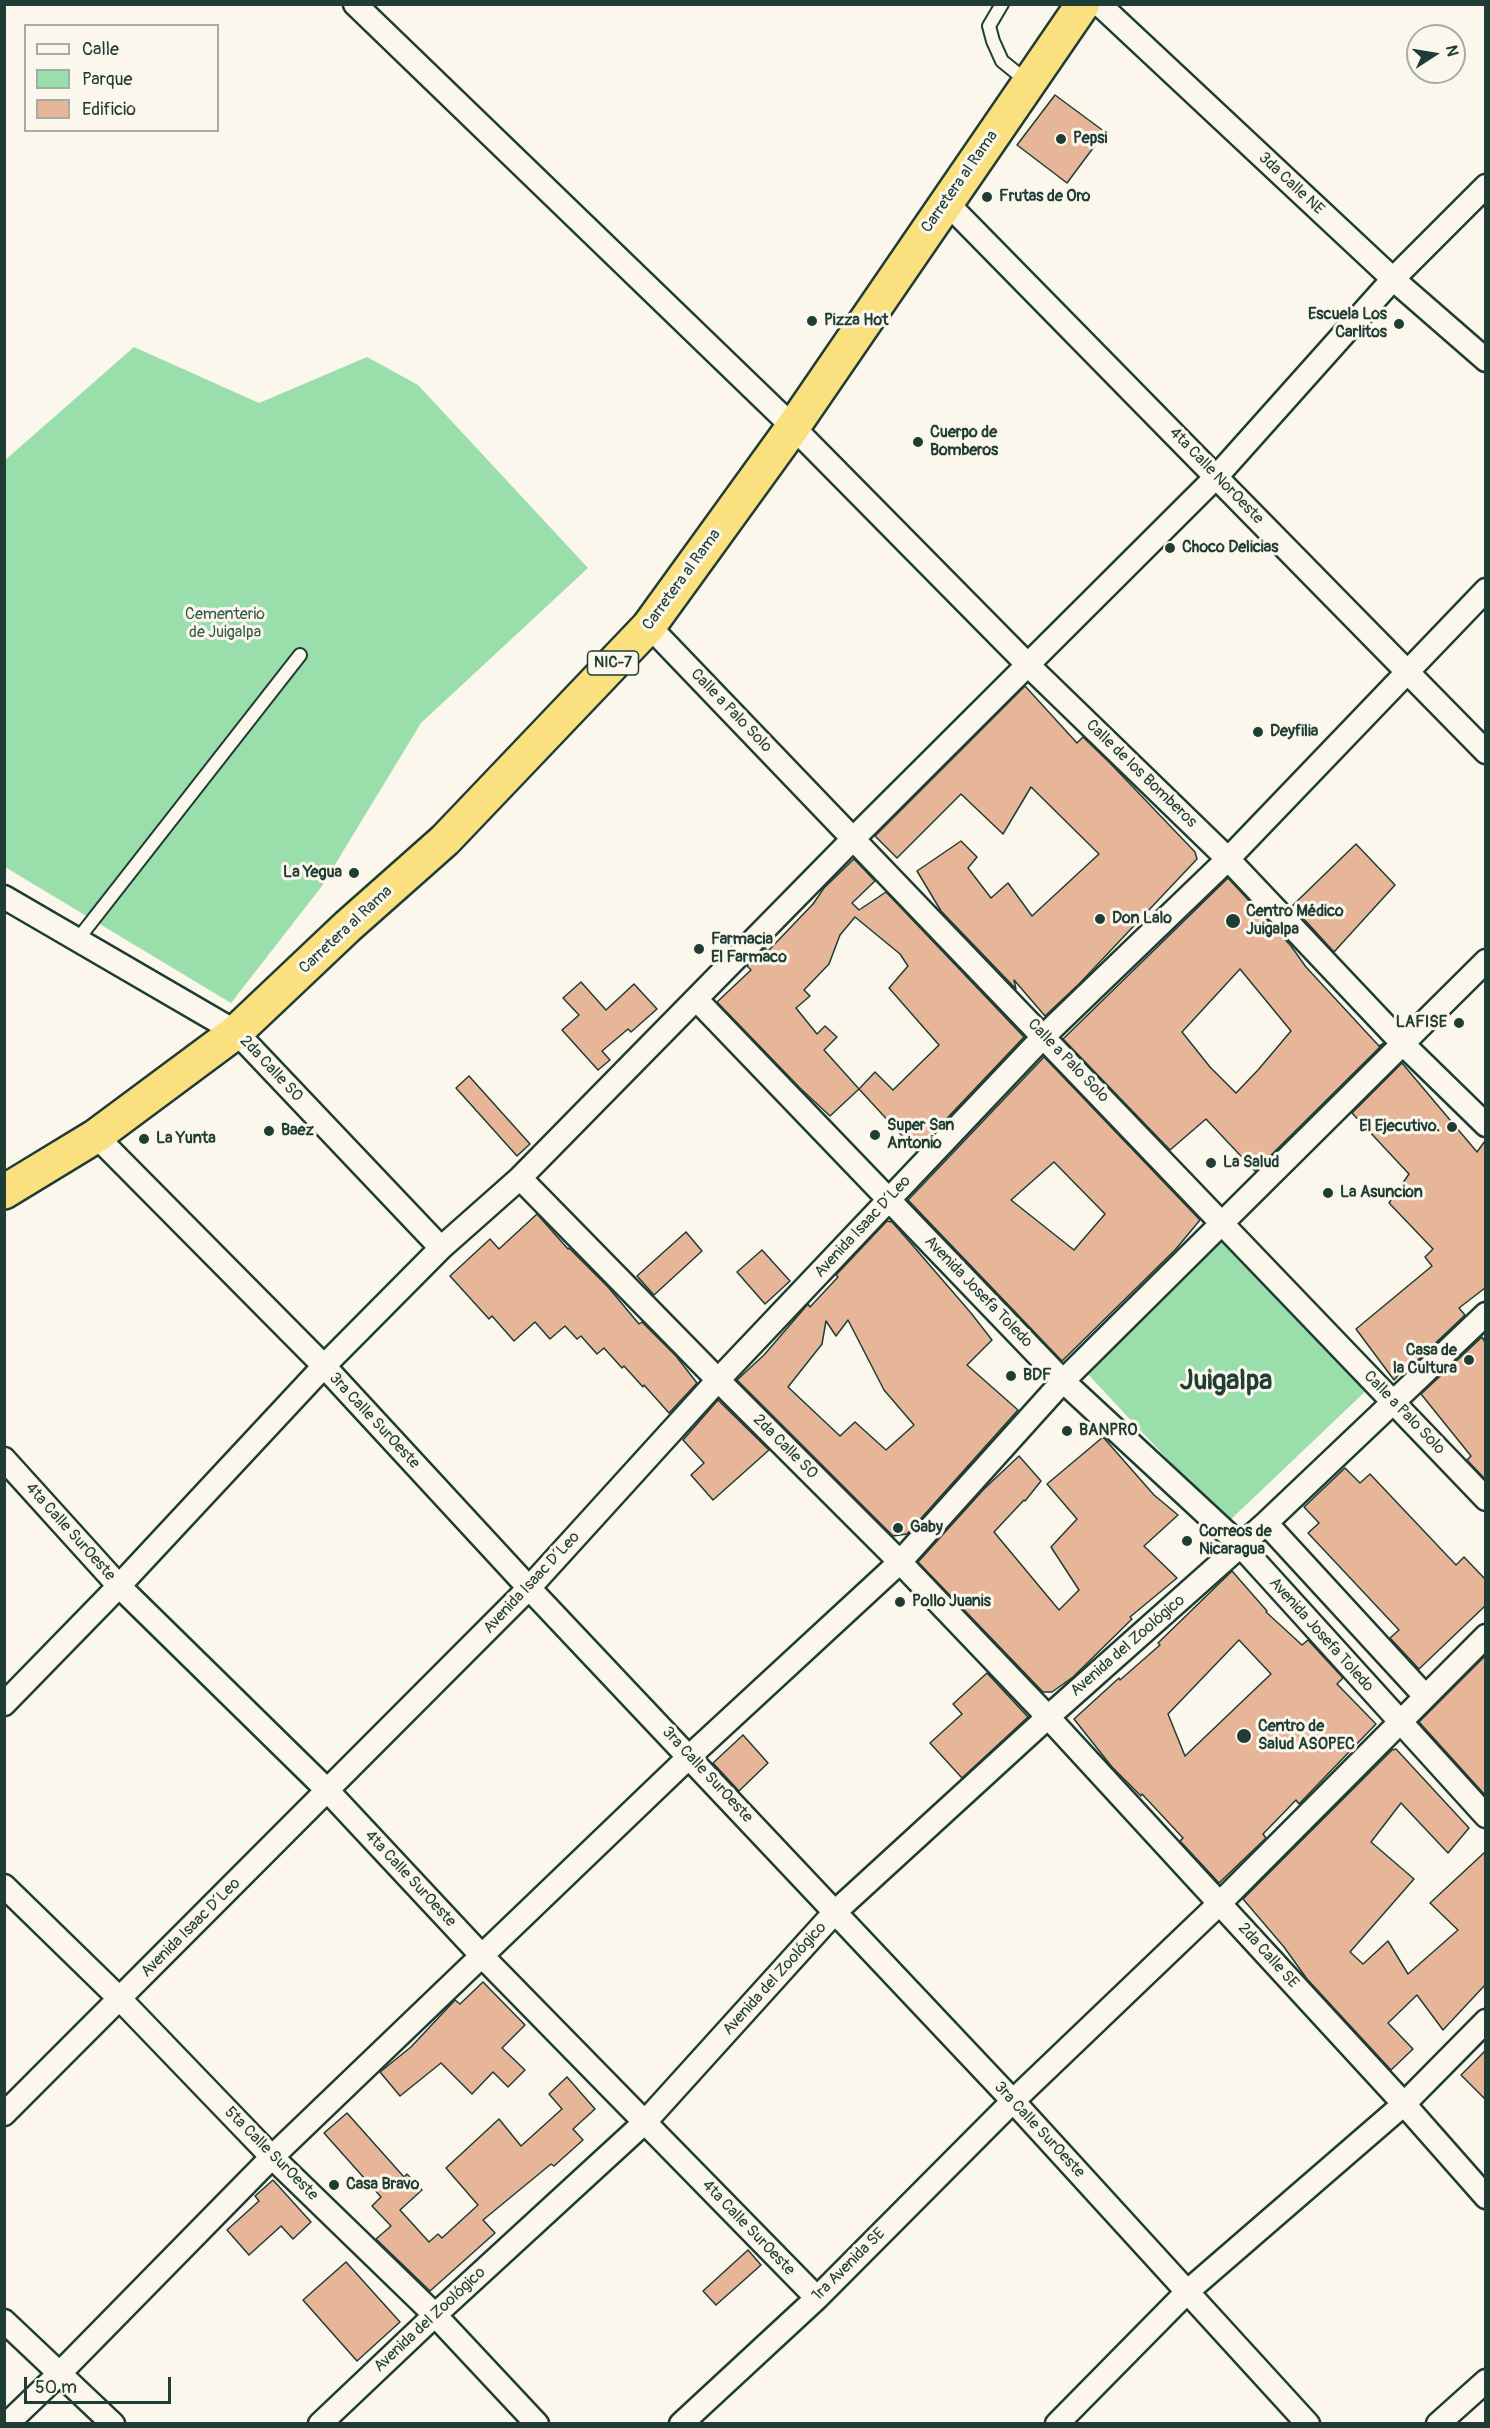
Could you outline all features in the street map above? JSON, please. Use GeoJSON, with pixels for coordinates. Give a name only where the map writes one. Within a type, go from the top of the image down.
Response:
{"type":"FeatureCollection","features":[{"type":"Feature","properties":{"kind":"highway","name":"Carretera al Rama"},"geometry":{"type":"LineString","coordinates":[[4,1192],[96,1136],[236,1032],[348,926],[445,840],[649,626],[793,427],[1082,6]]}},
{"type":"Feature","properties":{"kind":"street","name":"Calle de los Bomberos"},"geometry":{"type":"LineString","coordinates":[[355,4],[793,427],[1027,664],[1228,859],[1401,1043],[1485,1125]]}},
{"type":"Feature","properties":{"kind":"street","name":"3da Calle NE"},"geometry":{"type":"LineString","coordinates":[[1082,6],[1485,360]]}},
{"type":"Feature","properties":{"kind":"street"},"geometry":{"type":"LineString","coordinates":[[4,1704],[119,1586],[324,1366],[441,1248],[520,1178],[697,1000],[853,838],[1217,476],[1393,279],[1485,186]]}},
{"type":"Feature","properties":{"kind":"street","name":"4ta Calle NorOeste"},"geometry":{"type":"LineString","coordinates":[[946,202],[1485,752]]}},
{"type":"Feature","properties":{"kind":"street","name":"Avenida Isaac D´Leo"},"geometry":{"type":"LineString","coordinates":[[4,2114],[530,1588],[718,1380],[888,1199],[1044,1036],[1228,859],[1485,590]]}},
{"type":"Feature","properties":{"kind":"street","name":"Calle a Palo Solo"},"geometry":{"type":"LineString","coordinates":[[649,626],[1485,1498]]}},
{"type":"Feature","properties":{"kind":"street","name":"2da Calle SO"},"geometry":{"type":"LineString","coordinates":[[4,897],[236,1032],[441,1248]]}},
{"type":"Feature","properties":{"kind":"street"},"geometry":{"type":"LineString","coordinates":[[7,2424],[272,2157],[690,1756],[900,1562],[1063,1381],[1485,961]]}},
{"type":"Feature","properties":{"kind":"street","name":"Avenida Josefa Toledo"},"geometry":{"type":"LineString","coordinates":[[697,1000],[1063,1381],[1241,1546],[1485,1816]]}},
{"type":"Feature","properties":{"kind":"street","name":"3ra Calle SurOeste"},"geometry":{"type":"LineString","coordinates":[[96,1136],[324,1366],[1013,2101],[1308,2424]]}},
{"type":"Feature","properties":{"kind":"street","name":"2da Calle SO"},"geometry":{"type":"LineString","coordinates":[[520,1178],[900,1562],[1048,1717]]}},
{"type":"Feature","properties":{"kind":"street","name":"Avenida del Zoológico"},"geometry":{"type":"LineString","coordinates":[[320,2424],[645,2122],[835,1912],[1048,1717],[1266,1523],[1485,1314]]}},
{"type":"Feature","properties":{"kind":"street","name":"4ta Calle SurOeste"},"geometry":{"type":"LineString","coordinates":[[4,1459],[119,1586],[327,1790],[483,1957],[816,2298]]}},
{"type":"Feature","properties":{"kind":"street"},"geometry":{"type":"LineString","coordinates":[[1266,1523],[1425,1696]]}},
{"type":"Feature","properties":{"kind":"street","name":"1ra Avenida SE"},"geometry":{"type":"LineString","coordinates":[[681,2424],[816,2298],[1013,2101],[1220,1903],[1485,1636]]}},
{"type":"Feature","properties":{"kind":"street","name":"2da Calle SE"},"geometry":{"type":"LineString","coordinates":[[1048,1717],[1404,2104],[1485,2197]]}},
{"type":"Feature","properties":{"kind":"street","name":"5ta Calle SurOeste"},"geometry":{"type":"LineString","coordinates":[[4,1886],[120,1999],[272,2157],[435,2315],[537,2424]]}},
{"type":"Feature","properties":{"kind":"street"},"geometry":{"type":"LineString","coordinates":[[1057,2424],[1188,2291],[1404,2104],[1485,2021]]}},
{"type":"Feature","properties":{"kind":"street"},"geometry":{"type":"LineString","coordinates":[[4,2321],[113,2424]]}},
{"type":"Feature","properties":{"kind":"street"},"geometry":{"type":"LineString","coordinates":[[1438,2424],[1485,2381]]}},
{"type":"Feature","properties":{"kind":"lane"},"geometry":{"type":"LineString","coordinates":[[1002,4],[989,26],[993,41],[1002,61],[1028,83]]}},
{"type":"Feature","properties":{"kind":"lane"},"geometry":{"type":"LineString","coordinates":[[78,939],[300,655]]}},
{"type":"Feature","properties":{"kind":"green space","name":"Cementerio de Juigalpa"},"geometry":{"type":"Polygon","coordinates":[[[134,347],[259,403],[367,357],[418,385],[588,568],[421,723],[322,886],[231,1003],[5,867],[4,461],[134,347]]]}},
{"type":"Feature","properties":{"kind":"green space"},"geometry":{"type":"Polygon","coordinates":[[[1227,1235],[1370,1387],[1227,1523],[1084,1370],[1227,1235]]]}},
{"type":"Feature","properties":{"kind":"building","name":"Pepsi"},"geometry":{"type":"Polygon","coordinates":[[[1055,95],[1105,132],[1067,183],[1017,145],[1055,95]]]}},
{"type":"Feature","properties":{"kind":"building"},"geometry":{"type":"Polygon","coordinates":[[[1025,686],[1077,743],[1083,737],[1110,763],[1195,852],[1197,859],[1080,983],[1045,1016],[1014,980],[1016,989],[941,911],[917,871],[961,841],[977,857],[968,868],[991,898],[1008,883],[1032,916],[1099,854],[1031,787],[1003,834],[961,794],[897,858],[875,836],[1025,686]]]}},
{"type":"Feature","properties":{"kind":"building"},"geometry":{"type":"Polygon","coordinates":[[[1356,844],[1395,885],[1334,952],[1292,906],[1356,844]]]}},
{"type":"Feature","properties":{"kind":"building"},"geometry":{"type":"Polygon","coordinates":[[[854,859],[875,881],[852,903],[859,910],[886,892],[1024,1037],[916,1151],[859,1089],[830,1116],[717,1002],[751,970],[747,966],[765,948],[768,951],[813,904],[824,888],[854,859]],[[855,917],[840,935],[829,964],[804,990],[810,996],[796,1008],[817,1034],[825,1026],[837,1037],[824,1050],[859,1089],[875,1072],[893,1090],[939,1045],[889,988],[908,966],[900,954],[855,917]]]}},
{"type":"Feature","properties":{"kind":"building"},"geometry":{"type":"Polygon","coordinates":[[[1228,878],[1379,1046],[1384,1043],[1255,1171],[1206,1119],[1170,1150],[1063,1039],[1228,878]],[[1240,969],[1182,1032],[1210,1067],[1236,1093],[1291,1031],[1240,969]]]}},
{"type":"Feature","properties":{"kind":"building"},"geometry":{"type":"Polygon","coordinates":[[[581,982],[606,1010],[634,984],[657,1009],[631,1032],[628,1029],[602,1051],[610,1060],[598,1070],[562,1030],[579,1015],[563,998],[581,982]]]}},
{"type":"Feature","properties":{"kind":"building"},"geometry":{"type":"Polygon","coordinates":[[[1044,1057],[1200,1220],[1175,1250],[1062,1361],[908,1200],[1044,1057]],[[1054,1162],[1011,1200],[1074,1250],[1105,1214],[1054,1162]]]}},
{"type":"Feature","properties":{"kind":"building"},"geometry":{"type":"Polygon","coordinates":[[[1402,1063],[1477,1152],[1485,1141],[1485,1288],[1459,1308],[1465,1315],[1394,1380],[1356,1329],[1432,1266],[1425,1257],[1433,1249],[1389,1203],[1409,1174],[1352,1113],[1402,1063]]]}},
{"type":"Feature","properties":{"kind":"building"},"geometry":{"type":"Polygon","coordinates":[[[469,1076],[530,1144],[517,1156],[456,1088],[469,1076]]]}},
{"type":"Feature","properties":{"kind":"building"},"geometry":{"type":"Polygon","coordinates":[[[537,1214],[568,1249],[608,1287],[639,1324],[642,1322],[676,1356],[697,1383],[669,1413],[644,1385],[643,1387],[624,1366],[622,1368],[604,1348],[597,1354],[581,1336],[577,1339],[565,1326],[550,1339],[535,1322],[514,1341],[492,1316],[489,1319],[450,1276],[490,1239],[499,1249],[537,1214]]]}},
{"type":"Feature","properties":{"kind":"building"},"geometry":{"type":"Polygon","coordinates":[[[887,1221],[892,1222],[992,1340],[967,1365],[1018,1410],[907,1534],[893,1536],[737,1380],[764,1355],[808,1304],[810,1307],[838,1277],[836,1275],[887,1221]],[[848,1320],[836,1336],[826,1321],[822,1344],[788,1387],[840,1436],[855,1422],[886,1450],[914,1425],[884,1390],[848,1320]]]}},
{"type":"Feature","properties":{"kind":"building"},"geometry":{"type":"Polygon","coordinates":[[[686,1232],[702,1251],[654,1295],[637,1276],[686,1232]]]}},
{"type":"Feature","properties":{"kind":"building"},"geometry":{"type":"Polygon","coordinates":[[[762,1250],[790,1281],[765,1304],[737,1272],[762,1250]]]}},
{"type":"Feature","properties":{"kind":"building","name":"Casa de la Cultura"},"geometry":{"type":"Polygon","coordinates":[[[1482,1337],[1485,1342],[1485,1479],[1467,1460],[1471,1456],[1421,1394],[1482,1337]]]}},
{"type":"Feature","properties":{"kind":"building"},"geometry":{"type":"Polygon","coordinates":[[[718,1400],[769,1450],[713,1500],[691,1475],[704,1463],[683,1440],[718,1400]]]}},
{"type":"Feature","properties":{"kind":"building"},"geometry":{"type":"Polygon","coordinates":[[[1103,1437],[1154,1495],[1178,1515],[1144,1546],[1177,1578],[1130,1617],[1132,1619],[1073,1677],[1052,1692],[1043,1692],[918,1562],[984,1489],[1019,1456],[1041,1481],[994,1532],[1059,1610],[1079,1590],[1051,1547],[1077,1519],[1047,1484],[1103,1437]]]}},
{"type":"Feature","properties":{"kind":"building"},"geometry":{"type":"Polygon","coordinates":[[[1345,1468],[1360,1483],[1370,1474],[1456,1565],[1464,1557],[1485,1579],[1485,1606],[1419,1669],[1390,1638],[1399,1630],[1308,1533],[1319,1523],[1304,1507],[1345,1468]]]}},
{"type":"Feature","properties":{"kind":"building"},"geometry":{"type":"Polygon","coordinates":[[[1232,1571],[1266,1612],[1302,1645],[1308,1640],[1343,1678],[1337,1684],[1376,1724],[1299,1804],[1296,1800],[1263,1834],[1266,1838],[1219,1883],[1180,1841],[1183,1838],[1142,1794],[1141,1796],[1112,1767],[1074,1719],[1160,1645],[1158,1643],[1232,1571]],[[1239,1640],[1168,1714],[1185,1756],[1271,1674],[1239,1640]]]}},
{"type":"Feature","properties":{"kind":"building"},"geometry":{"type":"Polygon","coordinates":[[[1485,1656],[1485,1795],[1419,1722],[1485,1656]]]}},
{"type":"Feature","properties":{"kind":"building"},"geometry":{"type":"Polygon","coordinates":[[[987,1673],[1028,1717],[962,1778],[930,1743],[962,1714],[953,1704],[987,1673]]]}},
{"type":"Feature","properties":{"kind":"building"},"geometry":{"type":"Polygon","coordinates":[[[743,1735],[768,1763],[739,1791],[713,1763],[743,1735]]]}},
{"type":"Feature","properties":{"kind":"building"},"geometry":{"type":"Polygon","coordinates":[[[1396,1749],[1469,1828],[1448,1853],[1401,1803],[1371,1842],[1414,1879],[1350,1952],[1363,1964],[1388,1941],[1408,1974],[1458,1930],[1430,1903],[1485,1852],[1485,1985],[1443,2030],[1417,1995],[1388,2023],[1413,2049],[1391,2070],[1307,1979],[1284,1947],[1243,1899],[1392,1750],[1396,1749]]]}},
{"type":"Feature","properties":{"kind":"building"},"geometry":{"type":"Polygon","coordinates":[[[483,1982],[525,2025],[502,2048],[525,2070],[508,2087],[493,2072],[472,2094],[441,2063],[400,2096],[380,2072],[411,2047],[455,2000],[460,2004],[483,1982]]]}},
{"type":"Feature","properties":{"kind":"building"},"geometry":{"type":"Polygon","coordinates":[[[1485,2051],[1485,2099],[1461,2075],[1485,2051]]]}},
{"type":"Feature","properties":{"kind":"building"},"geometry":{"type":"Polygon","coordinates":[[[567,2077],[595,2109],[573,2129],[583,2140],[554,2166],[551,2164],[483,2220],[495,2233],[430,2291],[376,2239],[391,2226],[372,2206],[381,2197],[324,2133],[347,2113],[404,2177],[407,2174],[422,2190],[400,2210],[429,2242],[438,2234],[442,2238],[478,2205],[446,2168],[499,2119],[521,2146],[562,2109],[549,2094],[567,2077]]]}},
{"type":"Feature","properties":{"kind":"building"},"geometry":{"type":"Polygon","coordinates":[[[273,2180],[311,2222],[293,2239],[281,2226],[249,2255],[227,2230],[259,2201],[255,2196],[273,2180]]]}},
{"type":"Feature","properties":{"kind":"building"},"geometry":{"type":"Polygon","coordinates":[[[748,2250],[761,2265],[716,2305],[703,2291],[748,2250]]]}},
{"type":"Feature","properties":{"kind":"building"},"geometry":{"type":"Polygon","coordinates":[[[346,2262],[400,2322],[357,2361],[303,2300],[346,2262]]]}},
{"type":"Feature","properties":{"kind":"place","name":"Pepsi"},"geometry":{"type":"Point","coordinates":[1061,139]}},
{"type":"Feature","properties":{"kind":"place","name":"Frutas de Oro"},"geometry":{"type":"Point","coordinates":[987,197]}},
{"type":"Feature","properties":{"kind":"place","name":"Pizza Hot"},"geometry":{"type":"Point","coordinates":[812,321]}},
{"type":"Feature","properties":{"kind":"place","name":"Escuela Los Carlitos"},"geometry":{"type":"Point","coordinates":[1399,324]}},
{"type":"Feature","properties":{"kind":"place","name":"Cuerpo de Bomberos"},"geometry":{"type":"Point","coordinates":[918,442]}},
{"type":"Feature","properties":{"kind":"place","name":"Choco Delicias"},"geometry":{"type":"Point","coordinates":[1170,548]}},
{"type":"Feature","properties":{"kind":"place","name":"Deyfilia"},"geometry":{"type":"Point","coordinates":[1258,732]}},
{"type":"Feature","properties":{"kind":"place","name":"La Yegua"},"geometry":{"type":"Point","coordinates":[354,873]}},
{"type":"Feature","properties":{"kind":"place","name":"Don Lalo"},"geometry":{"type":"Point","coordinates":[1100,919]}},
{"type":"Feature","properties":{"kind":"place","name":"Centro Médico Juigalpa"},"geometry":{"type":"Point","coordinates":[1233,921]}},
{"type":"Feature","properties":{"kind":"place","name":"Farmacia El Farmaco"},"geometry":{"type":"Point","coordinates":[699,949]}},
{"type":"Feature","properties":{"kind":"place","name":"LAFISE"},"geometry":{"type":"Point","coordinates":[1459,1023]}},
{"type":"Feature","properties":{"kind":"place","name":"El Ejecutivo."},"geometry":{"type":"Point","coordinates":[1452,1127]}},
{"type":"Feature","properties":{"kind":"place","name":"Baez"},"geometry":{"type":"Point","coordinates":[269,1131]}},
{"type":"Feature","properties":{"kind":"place","name":"Super San Antonio"},"geometry":{"type":"Point","coordinates":[875,1135]}},
{"type":"Feature","properties":{"kind":"place","name":"La Yunta"},"geometry":{"type":"Point","coordinates":[144,1139]}},
{"type":"Feature","properties":{"kind":"place","name":"La Salud"},"geometry":{"type":"Point","coordinates":[1211,1163]}},
{"type":"Feature","properties":{"kind":"place","name":"La Asuncion"},"geometry":{"type":"Point","coordinates":[1328,1193]}},
{"type":"Feature","properties":{"kind":"place","name":"Casa de la Cultura"},"geometry":{"type":"Point","coordinates":[1469,1360]}},
{"type":"Feature","properties":{"kind":"place","name":"BDF"},"geometry":{"type":"Point","coordinates":[1011,1376]}},
{"type":"Feature","properties":{"kind":"place","name":"BANPRO"},"geometry":{"type":"Point","coordinates":[1067,1431]}},
{"type":"Feature","properties":{"kind":"place","name":"Gaby"},"geometry":{"type":"Point","coordinates":[898,1528]}},
{"type":"Feature","properties":{"kind":"place","name":"Correos de Nicaragua"},"geometry":{"type":"Point","coordinates":[1187,1541]}},
{"type":"Feature","properties":{"kind":"place","name":"Pollo Juanis"},"geometry":{"type":"Point","coordinates":[900,1602]}},
{"type":"Feature","properties":{"kind":"place","name":"Centro de Salud ASOPEC"},"geometry":{"type":"Point","coordinates":[1244,1736]}},
{"type":"Feature","properties":{"kind":"place","name":"Casa Bravo"},"geometry":{"type":"Point","coordinates":[334,2185]}},
{"type":"Feature","properties":{"kind":"district","name":"Juigalpa"},"geometry":{"type":"Point","coordinates":[1226,1382]}}]}
